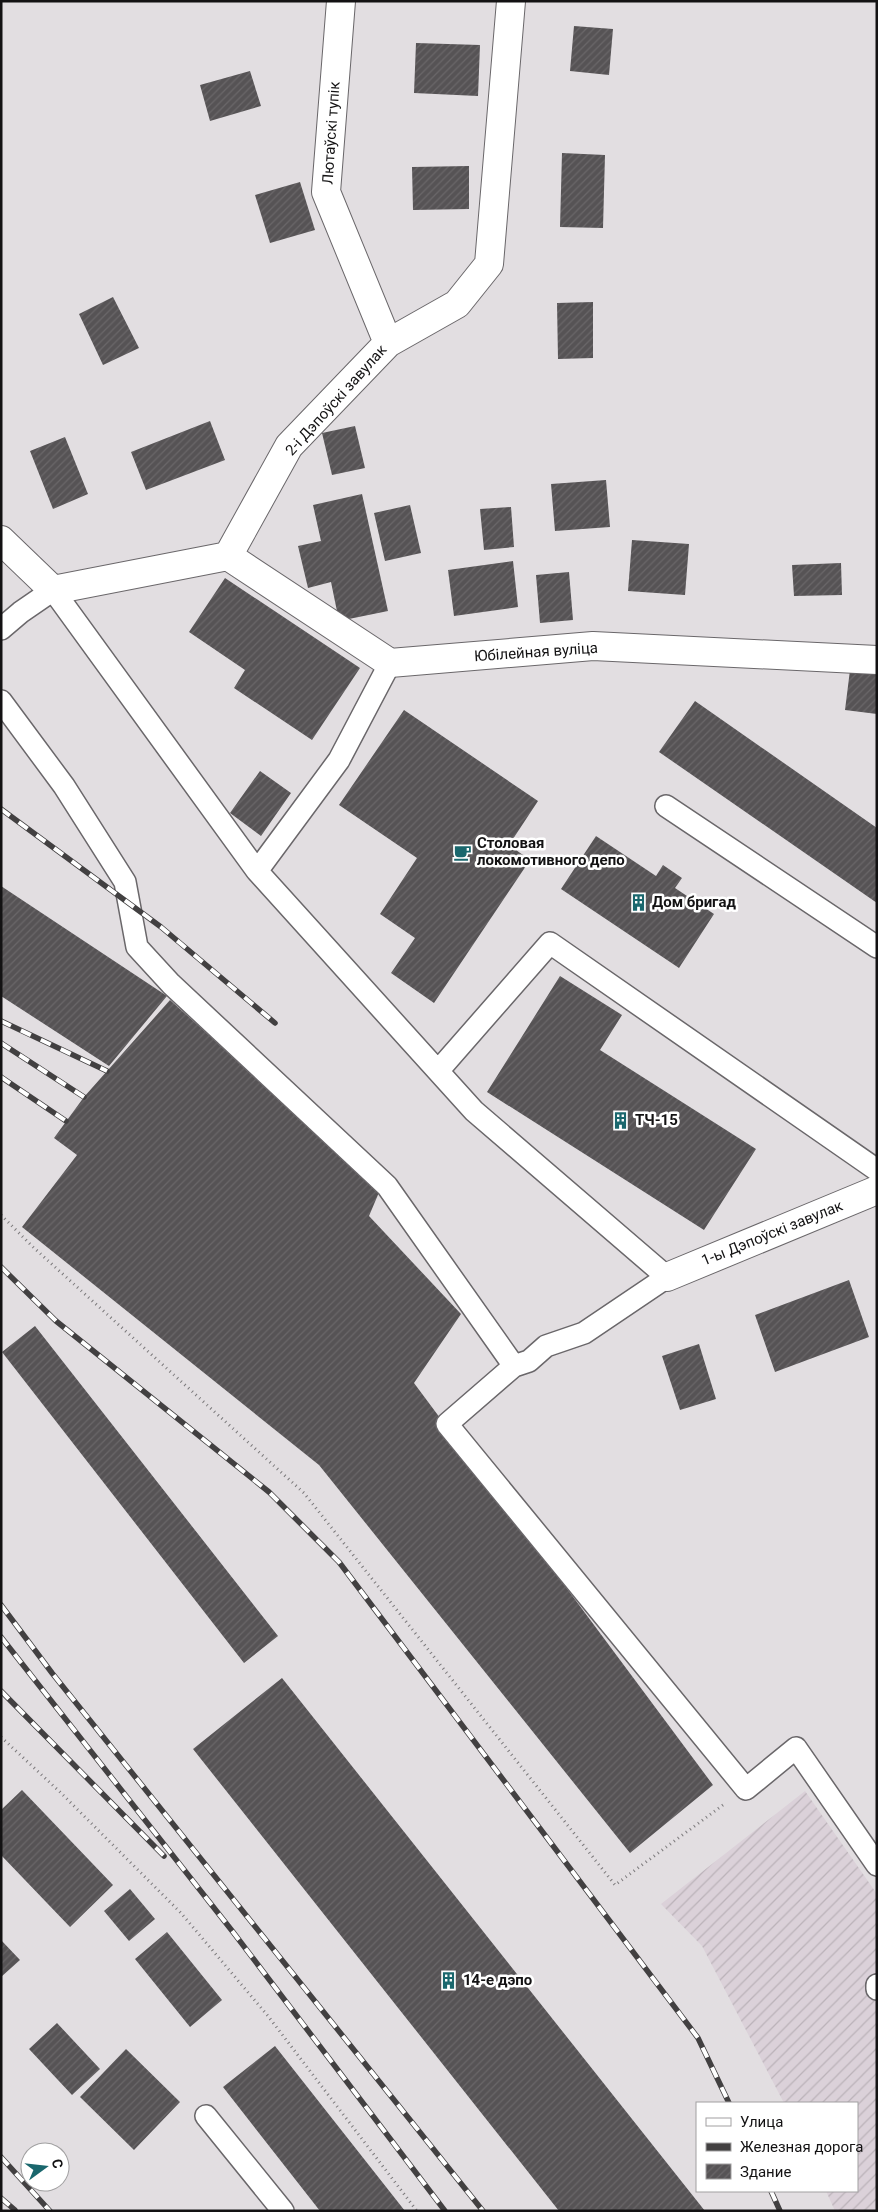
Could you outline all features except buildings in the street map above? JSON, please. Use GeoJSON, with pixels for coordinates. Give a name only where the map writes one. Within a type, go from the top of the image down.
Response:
{"type":"FeatureCollection","features":[{"type":"Feature","properties":{"kind":"street","name":"Лютаўскі тупік"},"geometry":{"type":"LineString","coordinates":[[341,1],[326,192],[388,342]]}},
{"type":"Feature","properties":{"kind":"street","name":"2-і Дэпоўскі завулак"},"geometry":{"type":"LineString","coordinates":[[228,556],[289,446],[388,342],[457,304],[489,264],[511,1]]}},
{"type":"Feature","properties":{"kind":"street"},"geometry":{"type":"LineString","coordinates":[[1,540],[53,590],[228,556],[390,663]]}},
{"type":"Feature","properties":{"kind":"street","name":"Юбілейная вуліца"},"geometry":{"type":"LineString","coordinates":[[390,663],[593,646],[877,660]]}},
{"type":"Feature","properties":{"kind":"street","name":"1-ы Дэпоўскі завулак"},"geometry":{"type":"LineString","coordinates":[[667,1277],[877,1190]]}},
{"type":"Feature","properties":{"kind":"lane"},"geometry":{"type":"LineString","coordinates":[[1,629],[21,612],[53,590],[257,871],[474,1111],[667,1277],[584,1333],[546,1346],[529,1361],[514,1366],[447,1424],[746,1789],[796,1748],[877,1865]]}},
{"type":"Feature","properties":{"kind":"lane"},"geometry":{"type":"LineString","coordinates":[[257,871],[339,760],[390,663]]}},
{"type":"Feature","properties":{"kind":"lane"},"geometry":{"type":"LineString","coordinates":[[1,700],[64,786],[125,882],[136,947],[171,984],[387,1186],[514,1366]]}},
{"type":"Feature","properties":{"kind":"lane"},"geometry":{"type":"LineString","coordinates":[[666,806],[877,947]]}},
{"type":"Feature","properties":{"kind":"lane"},"geometry":{"type":"LineString","coordinates":[[438,1071],[550,943],[877,1170]]}},
{"type":"Feature","properties":{"kind":"lane"},"geometry":{"type":"LineString","coordinates":[[206,2116],[283,2211]]}},
{"type":"Feature","properties":{"kind":"path"},"geometry":{"type":"LineString","coordinates":[[1,1215],[33,1247],[304,1492],[615,1885],[746,1789]]}},
{"type":"Feature","properties":{"kind":"path"},"geometry":{"type":"LineString","coordinates":[[1,1737],[60,1792],[181,1914],[268,2016],[417,2211]]}},
{"type":"Feature","properties":{"kind":"shaded area"},"geometry":{"type":"Polygon","coordinates":[[[805,1791],[877,1894],[877,2211],[835,2211],[826,2192],[858,2192],[858,2102],[783,2102],[702,1946],[661,1904],[805,1791]]]}},
{"type":"Feature","properties":{"kind":"railway"},"geometry":{"type":"LineString","coordinates":[[1,809],[161,927],[275,1023]]}},
{"type":"Feature","properties":{"kind":"railway"},"geometry":{"type":"LineString","coordinates":[[1,1021],[107,1071]]}},
{"type":"Feature","properties":{"kind":"railway"},"geometry":{"type":"LineString","coordinates":[[1,1043],[84,1097]]}},
{"type":"Feature","properties":{"kind":"railway"},"geometry":{"type":"LineString","coordinates":[[1,1077],[66,1121]]}},
{"type":"Feature","properties":{"kind":"railway"},"geometry":{"type":"LineString","coordinates":[[1,1267],[56,1321],[269,1492],[339,1562],[698,2038],[729,2102]]}},
{"type":"Feature","properties":{"kind":"railway"},"geometry":{"type":"LineString","coordinates":[[1,1605],[52,1673],[483,2211]]}},
{"type":"Feature","properties":{"kind":"railway"},"geometry":{"type":"LineString","coordinates":[[1,1637],[233,1932],[445,2211]]}},
{"type":"Feature","properties":{"kind":"railway"},"geometry":{"type":"LineString","coordinates":[[1,1691],[164,1856]]}},
{"type":"Feature","properties":{"kind":"railway"},"geometry":{"type":"LineString","coordinates":[[1,2157],[50,2211]]}},
{"type":"Feature","properties":{"kind":"railway"},"geometry":{"type":"LineString","coordinates":[[771,2192],[780,2211]]}},
{"type":"Feature","properties":{"kind":"railway"},"geometry":{"type":"LineString","coordinates":[[1,2198],[15,2210]]}},
{"type":"Feature","properties":{"kind":"place","name":"Столовая локомотивного депо"},"geometry":{"type":"Point","coordinates":[463,852]}},
{"type":"Feature","properties":{"kind":"place","name":"Дом бригад"},"geometry":{"type":"Point","coordinates":[638,902]}},
{"type":"Feature","properties":{"kind":"place","name":"ТЧ-15"},"geometry":{"type":"Point","coordinates":[621,1120]}},
{"type":"Feature","properties":{"kind":"place","name":"14-е дэпо"},"geometry":{"type":"Point","coordinates":[449,1980]}}]}
